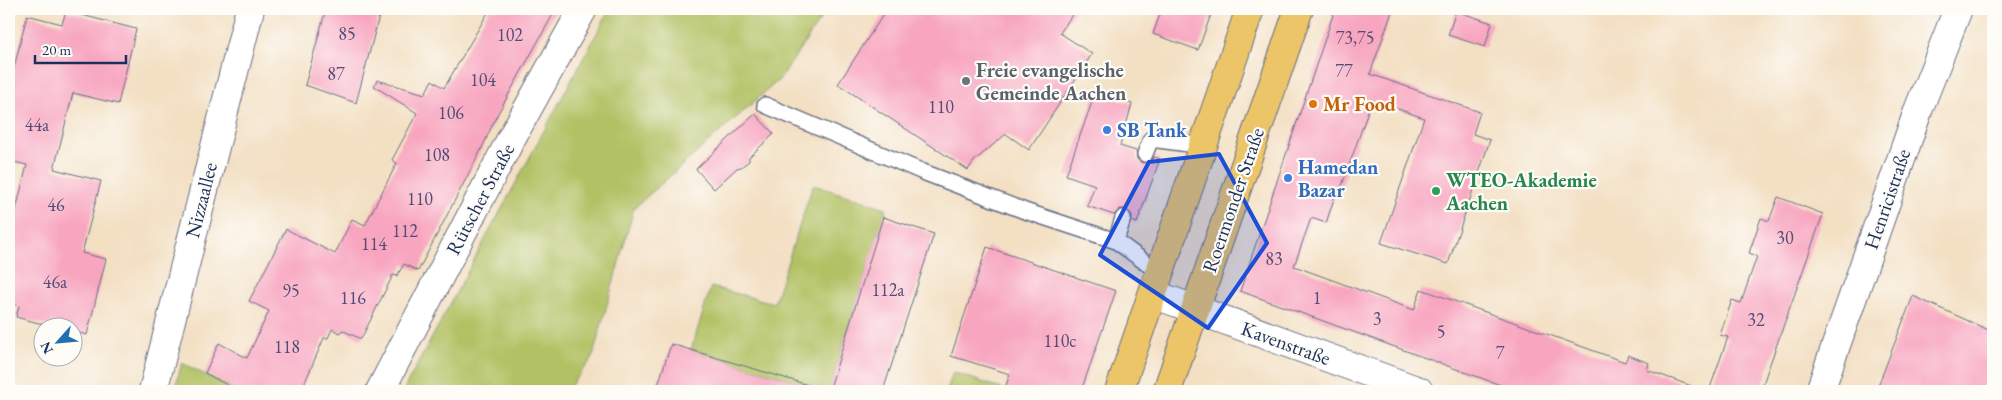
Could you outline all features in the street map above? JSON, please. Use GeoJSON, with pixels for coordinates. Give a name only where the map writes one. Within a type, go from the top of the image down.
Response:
{"type":"FeatureCollection","features":[{"type":"Feature","properties":{"kind":"main road"},"geometry":{"type":"LineString","coordinates":[[1119,391],[1250,9]]}},
{"type":"Feature","properties":{"kind":"main road","name":"Roermonder Straße"},"geometry":{"type":"LineString","coordinates":[[1167,391],[1298,9]]}},
{"type":"Feature","properties":{"kind":"street","name":"Nizzaallee"},"geometry":{"type":"LineString","coordinates":[[153,391],[250,9]]}},
{"type":"Feature","properties":{"kind":"street","name":"Rütscher Straße"},"geometry":{"type":"LineString","coordinates":[[380,391],[512,137],[582,9]]}},
{"type":"Feature","properties":{"kind":"street","name":"Henricistraße"},"geometry":{"type":"LineString","coordinates":[[1820,391],[1918,108],[1958,9]]}},
{"type":"Feature","properties":{"kind":"street","name":"Kavenstraße"},"geometry":{"type":"LineString","coordinates":[[1157,284],[1195,310],[1418,391]]}},
{"type":"Feature","properties":{"kind":"lane"},"geometry":{"type":"LineString","coordinates":[[766,105],[923,172],[1025,211],[1116,241],[1157,284]]}},
{"type":"Feature","properties":{"kind":"lane"},"geometry":{"type":"LineString","coordinates":[[1145,154],[1151,139],[1204,146]]}},
{"type":"Feature","properties":{"kind":"lane"},"geometry":{"type":"LineString","coordinates":[[1116,241],[1123,218]]}},
{"type":"Feature","properties":{"kind":"highlighted area"},"geometry":{"type":"Polygon","coordinates":[[[1219,154],[1267,243],[1208,328],[1100,255],[1149,162],[1219,154]]]}},
{"type":"Feature","properties":{"kind":"green space"},"geometry":{"type":"Polygon","coordinates":[[[610,9],[827,9],[781,78],[634,208],[592,359],[566,391],[403,391],[610,9]]]}},
{"type":"Feature","properties":{"kind":"green space"},"geometry":{"type":"Polygon","coordinates":[[[813,185],[886,208],[829,391],[691,350],[711,287],[774,303],[813,185]]]}},
{"type":"Feature","properties":{"kind":"green space"},"geometry":{"type":"Polygon","coordinates":[[[182,363],[237,391],[174,391],[182,363]]]}},
{"type":"Feature","properties":{"kind":"green space"},"geometry":{"type":"Polygon","coordinates":[[[953,372],[1008,391],[947,391],[953,372]]]}},
{"type":"Feature","properties":{"kind":"building"},"geometry":{"type":"Polygon","coordinates":[[[326,9],[381,9],[356,103],[305,85],[326,9]]]}},
{"type":"Feature","properties":{"kind":"building"},"geometry":{"type":"Polygon","coordinates":[[[490,9],[556,9],[496,117],[482,148],[418,271],[404,264],[397,276],[393,275],[361,339],[342,330],[340,333],[332,329],[328,338],[324,338],[305,382],[298,391],[238,391],[205,373],[219,343],[247,358],[269,311],[249,301],[286,229],[335,254],[352,219],[365,225],[397,163],[392,160],[417,113],[374,86],[377,80],[425,94],[432,80],[444,88],[490,9]]]}},
{"type":"Feature","properties":{"kind":"building"},"geometry":{"type":"Polygon","coordinates":[[[887,9],[1076,9],[1060,33],[1092,54],[1029,150],[1006,134],[974,161],[968,170],[838,84],[887,9]]]}},
{"type":"Feature","properties":{"kind":"building"},"geometry":{"type":"Polygon","coordinates":[[[1162,9],[1213,9],[1198,50],[1153,34],[1162,9]]]}},
{"type":"Feature","properties":{"kind":"building"},"geometry":{"type":"Polygon","coordinates":[[[1335,9],[1393,9],[1370,74],[1480,112],[1473,134],[1490,140],[1448,264],[1381,243],[1424,118],[1372,100],[1339,194],[1336,193],[1326,223],[1311,218],[1294,266],[1414,310],[1421,289],[1625,362],[1628,355],[1649,363],[1647,370],[1697,388],[1696,391],[1517,391],[1240,291],[1335,9]]]}},
{"type":"Feature","properties":{"kind":"building"},"geometry":{"type":"Polygon","coordinates":[[[66,11],[136,29],[118,104],[73,93],[54,169],[101,181],[82,253],[106,259],[87,335],[82,334],[82,318],[32,318],[32,321],[16,317],[19,306],[9,303],[9,238],[27,165],[9,161],[9,88],[27,15],[62,24],[66,11]]]}},
{"type":"Feature","properties":{"kind":"building"},"geometry":{"type":"Polygon","coordinates":[[[1456,11],[1492,23],[1485,47],[1448,35],[1456,11]]]}},
{"type":"Feature","properties":{"kind":"building"},"geometry":{"type":"Polygon","coordinates":[[[1096,91],[1132,104],[1120,146],[1136,151],[1137,159],[1142,163],[1150,162],[1154,157],[1160,159],[1137,223],[1132,221],[1132,215],[1126,209],[1120,209],[1114,215],[1087,206],[1095,185],[1066,175],[1096,91]]]}},
{"type":"Feature","properties":{"kind":"building"},"geometry":{"type":"Polygon","coordinates":[[[755,114],[774,134],[749,157],[749,161],[737,168],[714,189],[696,169],[755,114]]]}},
{"type":"Feature","properties":{"kind":"building"},"geometry":{"type":"Polygon","coordinates":[[[1778,197],[1823,214],[1761,391],[1709,391],[1728,337],[1720,335],[1732,300],[1741,303],[1757,256],[1749,253],[1761,218],[1769,221],[1778,197]]]}},
{"type":"Feature","properties":{"kind":"building"},"geometry":{"type":"Polygon","coordinates":[[[883,217],[934,234],[883,391],[829,391],[883,217]]]}},
{"type":"Feature","properties":{"kind":"building"},"geometry":{"type":"Polygon","coordinates":[[[987,247],[1116,291],[1081,391],[1004,391],[1010,374],[951,356],[987,247]]]}},
{"type":"Feature","properties":{"kind":"building"},"geometry":{"type":"Polygon","coordinates":[[[1913,296],[1993,332],[1993,391],[1876,391],[1913,296]]]}},
{"type":"Feature","properties":{"kind":"building"},"geometry":{"type":"Polygon","coordinates":[[[671,344],[808,385],[807,391],[656,391],[671,344]]]}},
{"type":"Feature","properties":{"kind":"place","name":"Freie evangelische Gemeinde Aachen"},"geometry":{"type":"Point","coordinates":[966,81]}},
{"type":"Feature","properties":{"kind":"place","name":"Mr Food"},"geometry":{"type":"Point","coordinates":[1313,104]}},
{"type":"Feature","properties":{"kind":"place","name":"SB Tank"},"geometry":{"type":"Point","coordinates":[1107,130]}},
{"type":"Feature","properties":{"kind":"place","name":"Hamedan Bazar"},"geometry":{"type":"Point","coordinates":[1288,178]}},
{"type":"Feature","properties":{"kind":"place","name":"WTEO-Akademie Aachen"},"geometry":{"type":"Point","coordinates":[1436,191]}}]}
